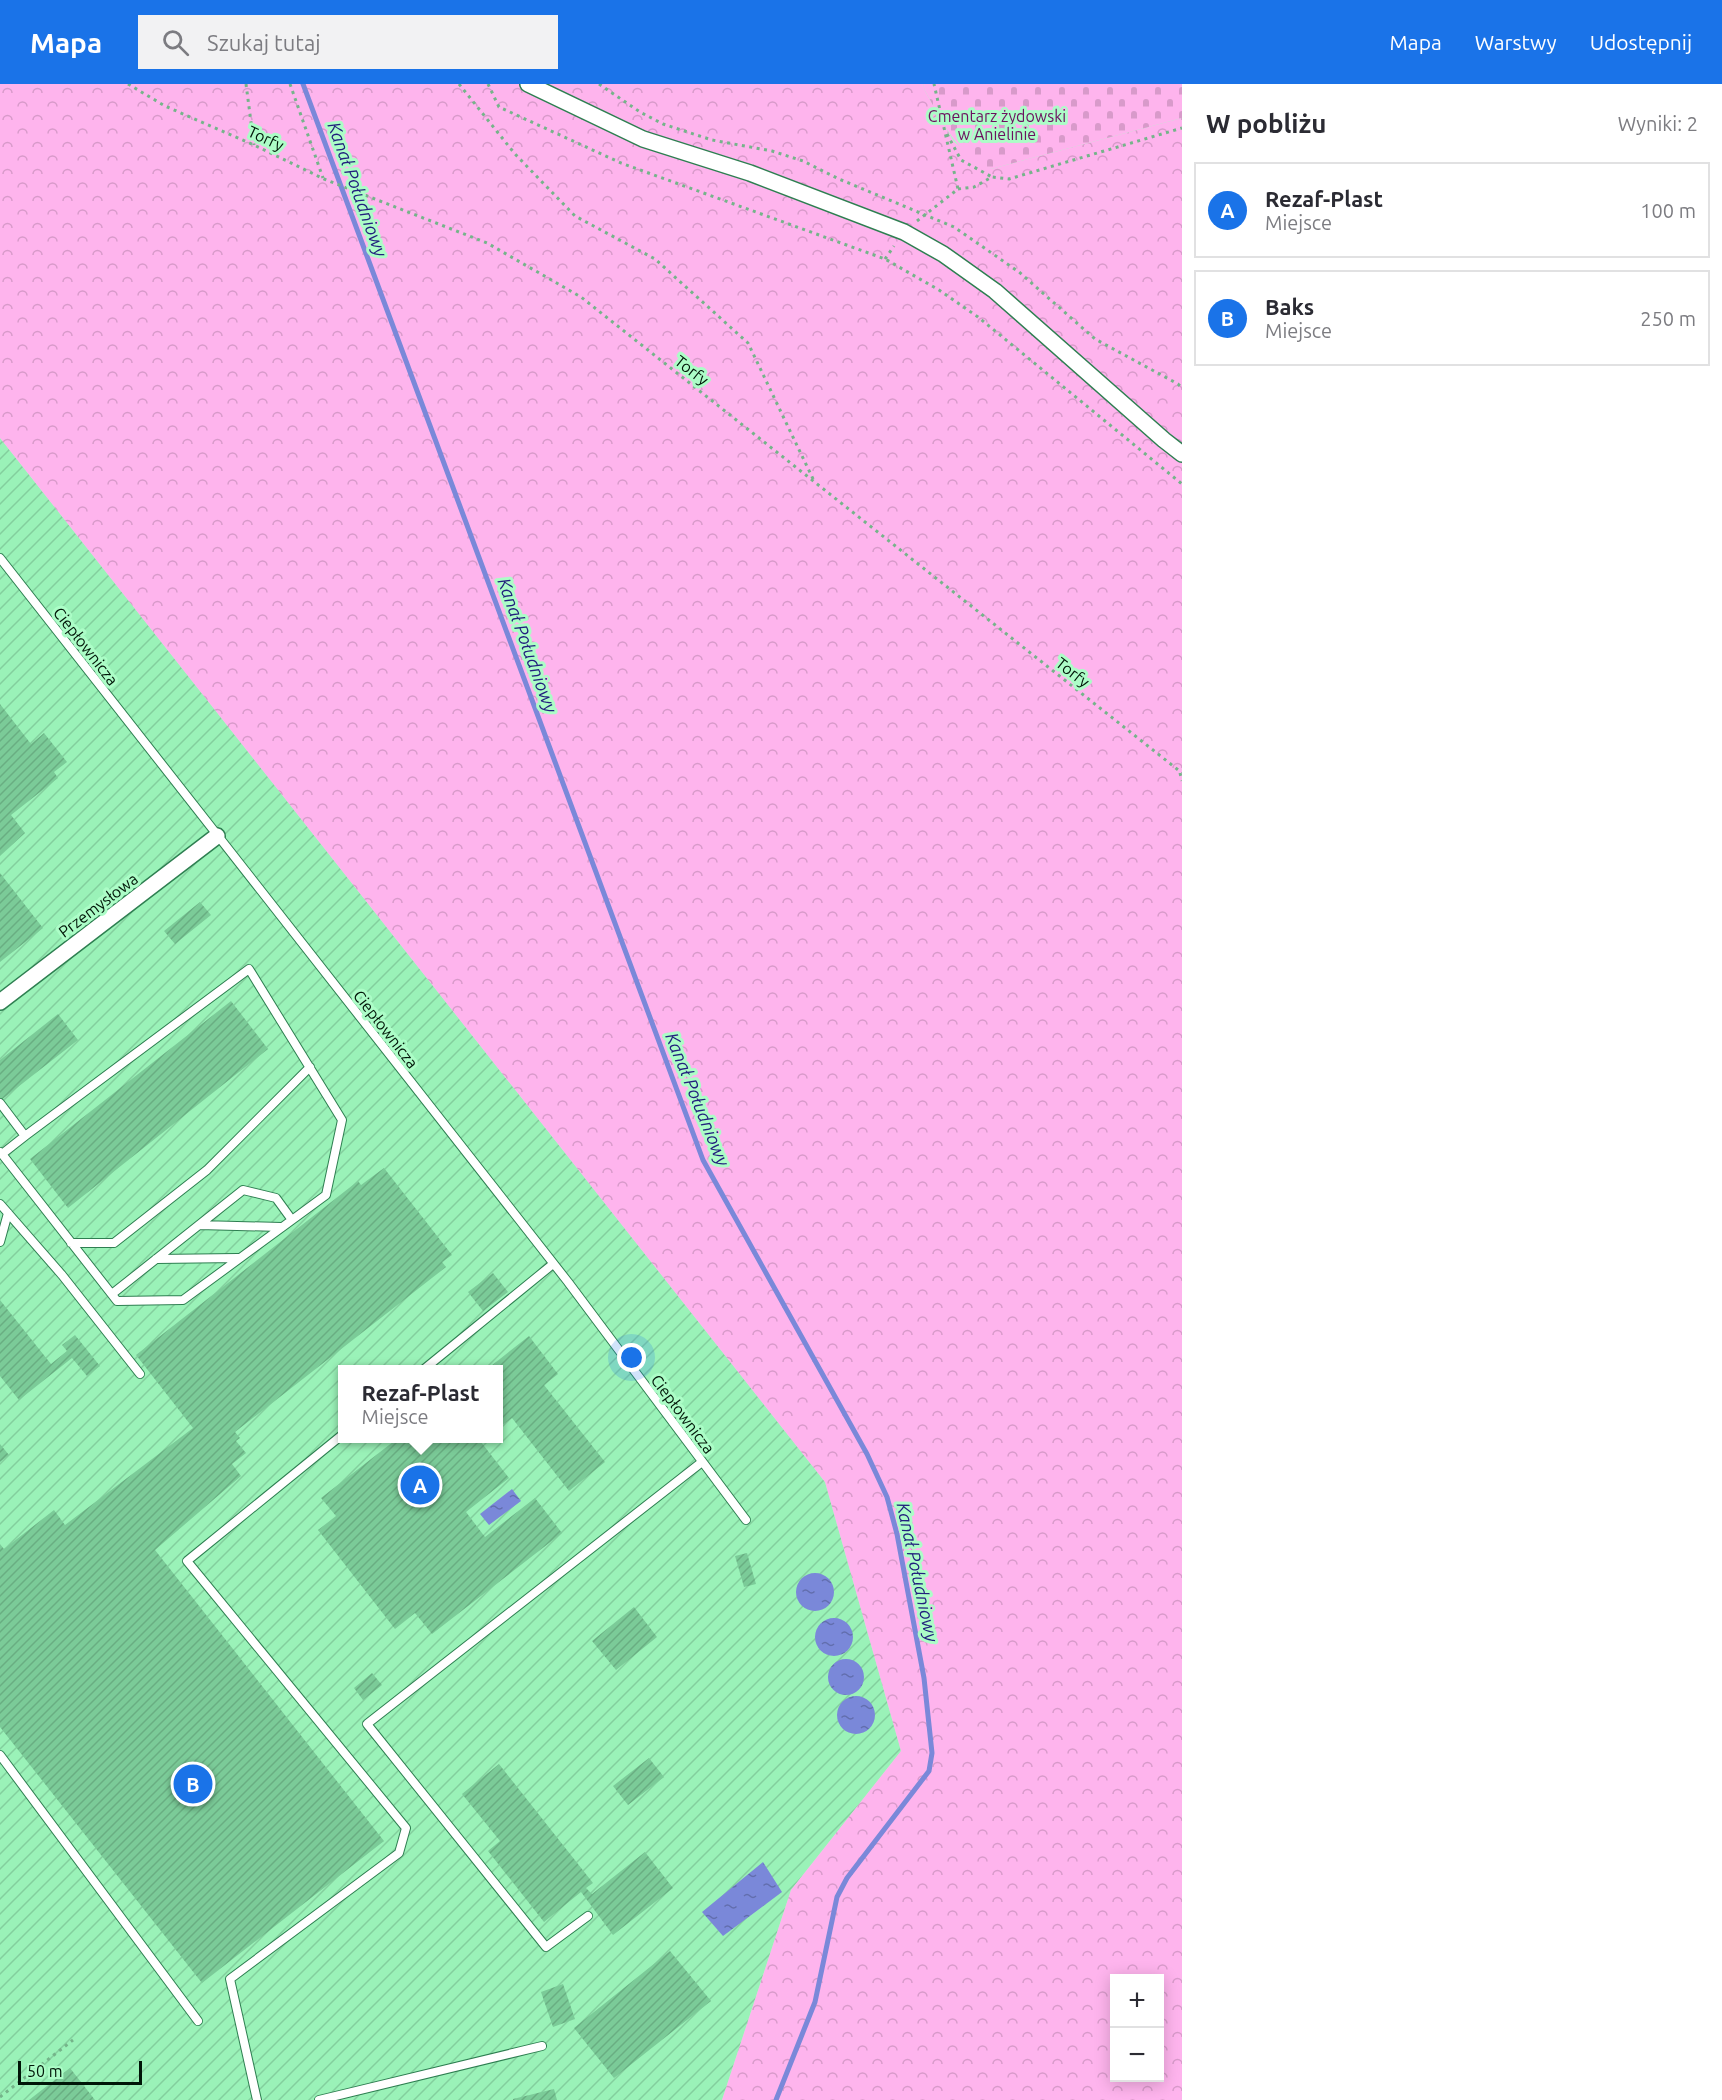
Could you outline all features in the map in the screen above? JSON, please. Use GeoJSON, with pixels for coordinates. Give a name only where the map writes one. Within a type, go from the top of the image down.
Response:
{"type":"FeatureCollection","features":[{"type":"Feature","properties":{"kind":"street"},"geometry":{"type":"LineString","coordinates":[[528,84],[643,139],[750,173],[904,232],[943,254],[995,291],[1182,454]]}},
{"type":"Feature","properties":{"kind":"street","name":"Przemysłowa"},"geometry":{"type":"LineString","coordinates":[[0,1002],[217,836]]}},
{"type":"Feature","properties":{"kind":"lane","name":"Ciepłownicza"},"geometry":{"type":"LineString","coordinates":[[0,558],[553,1263],[746,1520]]}},
{"type":"Feature","properties":{"kind":"lane"},"geometry":{"type":"LineString","coordinates":[[249,969],[342,1120],[326,1195],[183,1300],[117,1301],[1,1153],[25,1136],[249,969]]}},
{"type":"Feature","properties":{"kind":"lane"},"geometry":{"type":"LineString","coordinates":[[71,1243],[114,1243],[207,1170],[309,1067]]}},
{"type":"Feature","properties":{"kind":"lane"},"geometry":{"type":"LineString","coordinates":[[0,1103],[25,1136]]}},
{"type":"Feature","properties":{"kind":"lane"},"geometry":{"type":"LineString","coordinates":[[112,1294],[243,1190],[276,1198],[292,1220]]}},
{"type":"Feature","properties":{"kind":"lane"},"geometry":{"type":"LineString","coordinates":[[0,1204],[62,1275],[140,1374]]}},
{"type":"Feature","properties":{"kind":"lane"},"geometry":{"type":"LineString","coordinates":[[0,1242],[8,1213]]}},
{"type":"Feature","properties":{"kind":"lane"},"geometry":{"type":"LineString","coordinates":[[199,1225],[282,1227]]}},
{"type":"Feature","properties":{"kind":"lane"},"geometry":{"type":"LineString","coordinates":[[156,1259],[239,1258]]}},
{"type":"Feature","properties":{"kind":"lane"},"geometry":{"type":"LineString","coordinates":[[429,1365],[553,1263]]}},
{"type":"Feature","properties":{"kind":"lane"},"geometry":{"type":"LineString","coordinates":[[257,2100],[230,1979],[399,1853],[406,1828],[187,1561],[338,1438]]}},
{"type":"Feature","properties":{"kind":"lane"},"geometry":{"type":"LineString","coordinates":[[588,1916],[546,1947],[367,1724],[702,1462]]}},
{"type":"Feature","properties":{"kind":"lane"},"geometry":{"type":"LineString","coordinates":[[0,1755],[198,2021]]}},
{"type":"Feature","properties":{"kind":"lane"},"geometry":{"type":"LineString","coordinates":[[322,2100],[542,2046]]}},
{"type":"Feature","properties":{"kind":"path","name":"Torfy"},"geometry":{"type":"LineString","coordinates":[[128,84],[165,106],[324,179],[487,243],[581,297],[1181,772]]}},
{"type":"Feature","properties":{"kind":"path"},"geometry":{"type":"LineString","coordinates":[[246,84],[253,122],[254,145]]}},
{"type":"Feature","properties":{"kind":"path"},"geometry":{"type":"LineString","coordinates":[[290,84],[324,179]]}},
{"type":"Feature","properties":{"kind":"path"},"geometry":{"type":"LineString","coordinates":[[459,84],[515,154],[575,216],[655,259],[748,343],[815,482]]}},
{"type":"Feature","properties":{"kind":"path"},"geometry":{"type":"LineString","coordinates":[[488,84],[499,107],[621,162],[885,259],[939,290],[978,317],[1182,484]]}},
{"type":"Feature","properties":{"kind":"path"},"geometry":{"type":"LineString","coordinates":[[934,84],[958,189]]}},
{"type":"Feature","properties":{"kind":"path"},"geometry":{"type":"LineString","coordinates":[[944,130],[962,160],[992,177],[1009,179],[1182,128]]}},
{"type":"Feature","properties":{"kind":"path"},"geometry":{"type":"LineString","coordinates":[[904,232],[958,189],[974,187],[992,177]]}},
{"type":"Feature","properties":{"kind":"path"},"geometry":{"type":"LineString","coordinates":[[1181,772],[1182,782]]}},
{"type":"Feature","properties":{"kind":"path"},"geometry":{"type":"LineString","coordinates":[[0,2097],[73,2040]]}},
{"type":"Feature","properties":{"kind":"shaded area"},"geometry":{"type":"Polygon","coordinates":[[[0,438],[825,1482],[901,1751],[791,1890],[722,2100],[0,2100],[0,438]]]}},
{"type":"Feature","properties":{"kind":"green space"},"geometry":{"type":"Polygon","coordinates":[[[0,84],[923,84],[954,142],[991,169],[1182,118],[1182,2100],[722,2100],[791,1890],[901,1751],[825,1482],[0,438],[0,84]]]}},
{"type":"Feature","properties":{"kind":"green space","name":"Cmentarz żydowski w Anielinie"},"geometry":{"type":"Polygon","coordinates":[[[923,84],[1182,84],[1182,118],[991,169],[968,155],[959,146],[945,126],[923,84]]]}},
{"type":"Feature","properties":{"kind":"water"},"geometry":{"type":"Polygon","coordinates":[[[512,1489],[521,1501],[489,1525],[480,1514],[512,1489]]]}},
{"type":"Feature","properties":{"kind":"water"},"geometry":{"type":"Polygon","coordinates":[[[815,1573],[828,1579],[834,1592],[828,1605],[815,1611],[802,1605],[796,1592],[802,1579],[815,1573]]]}},
{"type":"Feature","properties":{"kind":"water"},"geometry":{"type":"Polygon","coordinates":[[[834,1618],[847,1624],[853,1637],[847,1650],[834,1656],[821,1650],[815,1637],[821,1624],[834,1618]]]}},
{"type":"Feature","properties":{"kind":"water"},"geometry":{"type":"Polygon","coordinates":[[[846,1659],[859,1664],[864,1677],[859,1690],[846,1695],[833,1690],[828,1677],[833,1664],[846,1659]]]}},
{"type":"Feature","properties":{"kind":"water"},"geometry":{"type":"Polygon","coordinates":[[[856,1696],[869,1702],[875,1715],[869,1728],[856,1734],[843,1728],[837,1715],[843,1702],[856,1696]]]}},
{"type":"Feature","properties":{"kind":"water"},"geometry":{"type":"Polygon","coordinates":[[[763,1862],[782,1892],[723,1936],[702,1912],[763,1862]]]}},
{"type":"Feature","properties":{"kind":"building"},"geometry":{"type":"Polygon","coordinates":[[[0,704],[31,744],[44,733],[67,762],[54,772],[58,778],[11,815],[25,833],[0,856],[0,704]]]}},
{"type":"Feature","properties":{"kind":"building"},"geometry":{"type":"Polygon","coordinates":[[[0,873],[43,928],[0,962],[0,873]]]}},
{"type":"Feature","properties":{"kind":"building"},"geometry":{"type":"Polygon","coordinates":[[[200,902],[211,915],[175,944],[164,931],[200,902]]]}},
{"type":"Feature","properties":{"kind":"building"},"geometry":{"type":"Polygon","coordinates":[[[231,1001],[268,1049],[68,1208],[30,1159],[231,1001]]]}},
{"type":"Feature","properties":{"kind":"building"},"geometry":{"type":"Polygon","coordinates":[[[58,1014],[78,1040],[0,1101],[0,1060],[58,1014]]]}},
{"type":"Feature","properties":{"kind":"building"},"geometry":{"type":"Polygon","coordinates":[[[384,1168],[452,1255],[442,1262],[446,1267],[235,1432],[240,1438],[236,1441],[246,1453],[232,1464],[241,1476],[155,1550],[384,1841],[202,1983],[0,1727],[0,1544],[4,1549],[54,1510],[65,1525],[193,1428],[136,1355],[358,1181],[361,1185],[384,1168]]]}},
{"type":"Feature","properties":{"kind":"building"},"geometry":{"type":"Polygon","coordinates":[[[493,1273],[508,1292],[483,1311],[468,1292],[493,1273]]]}},
{"type":"Feature","properties":{"kind":"building"},"geometry":{"type":"Polygon","coordinates":[[[0,1300],[51,1364],[67,1351],[62,1345],[75,1335],[100,1366],[87,1376],[72,1358],[19,1400],[0,1376],[0,1300]]]}},
{"type":"Feature","properties":{"kind":"building"},"geometry":{"type":"Polygon","coordinates":[[[529,1336],[558,1374],[544,1385],[605,1462],[569,1491],[512,1418],[503,1424],[503,1365],[492,1365],[529,1336]]]}},
{"type":"Feature","properties":{"kind":"building"},"geometry":{"type":"Polygon","coordinates":[[[392,1443],[482,1443],[509,1478],[466,1512],[485,1537],[535,1498],[562,1533],[432,1634],[415,1613],[395,1629],[318,1530],[336,1516],[321,1498],[392,1443]]]}},
{"type":"Feature","properties":{"kind":"building"},"geometry":{"type":"Polygon","coordinates":[[[0,1444],[9,1455],[0,1462],[0,1444]]]}},
{"type":"Feature","properties":{"kind":"building"},"geometry":{"type":"Polygon","coordinates":[[[747,1553],[756,1584],[744,1587],[735,1556],[747,1553]]]}},
{"type":"Feature","properties":{"kind":"building"},"geometry":{"type":"Polygon","coordinates":[[[634,1607],[657,1637],[616,1670],[592,1641],[634,1607]]]}},
{"type":"Feature","properties":{"kind":"building"},"geometry":{"type":"Polygon","coordinates":[[[372,1673],[382,1685],[363,1700],[354,1688],[372,1673]]]}},
{"type":"Feature","properties":{"kind":"building"},"geometry":{"type":"Polygon","coordinates":[[[649,1758],[664,1777],[628,1805],[613,1786],[649,1758]]]}},
{"type":"Feature","properties":{"kind":"building"},"geometry":{"type":"Polygon","coordinates":[[[499,1764],[593,1883],[586,1888],[592,1894],[645,1852],[673,1888],[613,1935],[581,1892],[544,1922],[488,1851],[500,1841],[462,1794],[499,1764]]]}},
{"type":"Feature","properties":{"kind":"building"},"geometry":{"type":"Polygon","coordinates":[[[670,1951],[711,2001],[614,2078],[574,2028],[670,1951]]]}},
{"type":"Feature","properties":{"kind":"building"},"geometry":{"type":"Polygon","coordinates":[[[563,1984],[575,2019],[553,2027],[541,1992],[563,1984]]]}},
{"type":"Feature","properties":{"kind":"building"},"geometry":{"type":"Polygon","coordinates":[[[70,2068],[95,2100],[29,2100],[70,2068]]]}},
{"type":"Feature","properties":{"kind":"building"},"geometry":{"type":"Polygon","coordinates":[[[554,2089],[557,2100],[513,2100],[513,2099],[554,2089]]]}},
{"type":"Feature","properties":{"kind":"waterway","name":"Kanał Południowy"},"geometry":{"type":"LineString","coordinates":[[303,84],[703,1160],[867,1454],[887,1497],[897,1534],[924,1678],[932,1753],[929,1771],[847,1878],[837,1897],[815,2002],[776,2100]]}},
{"type":"Feature","properties":{"kind":"place","name":"Rezaf-Plast"},"geometry":{"type":"Point","coordinates":[420,1485]}},
{"type":"Feature","properties":{"kind":"place","name":"Baks"},"geometry":{"type":"Point","coordinates":[193,1784]}}]}
